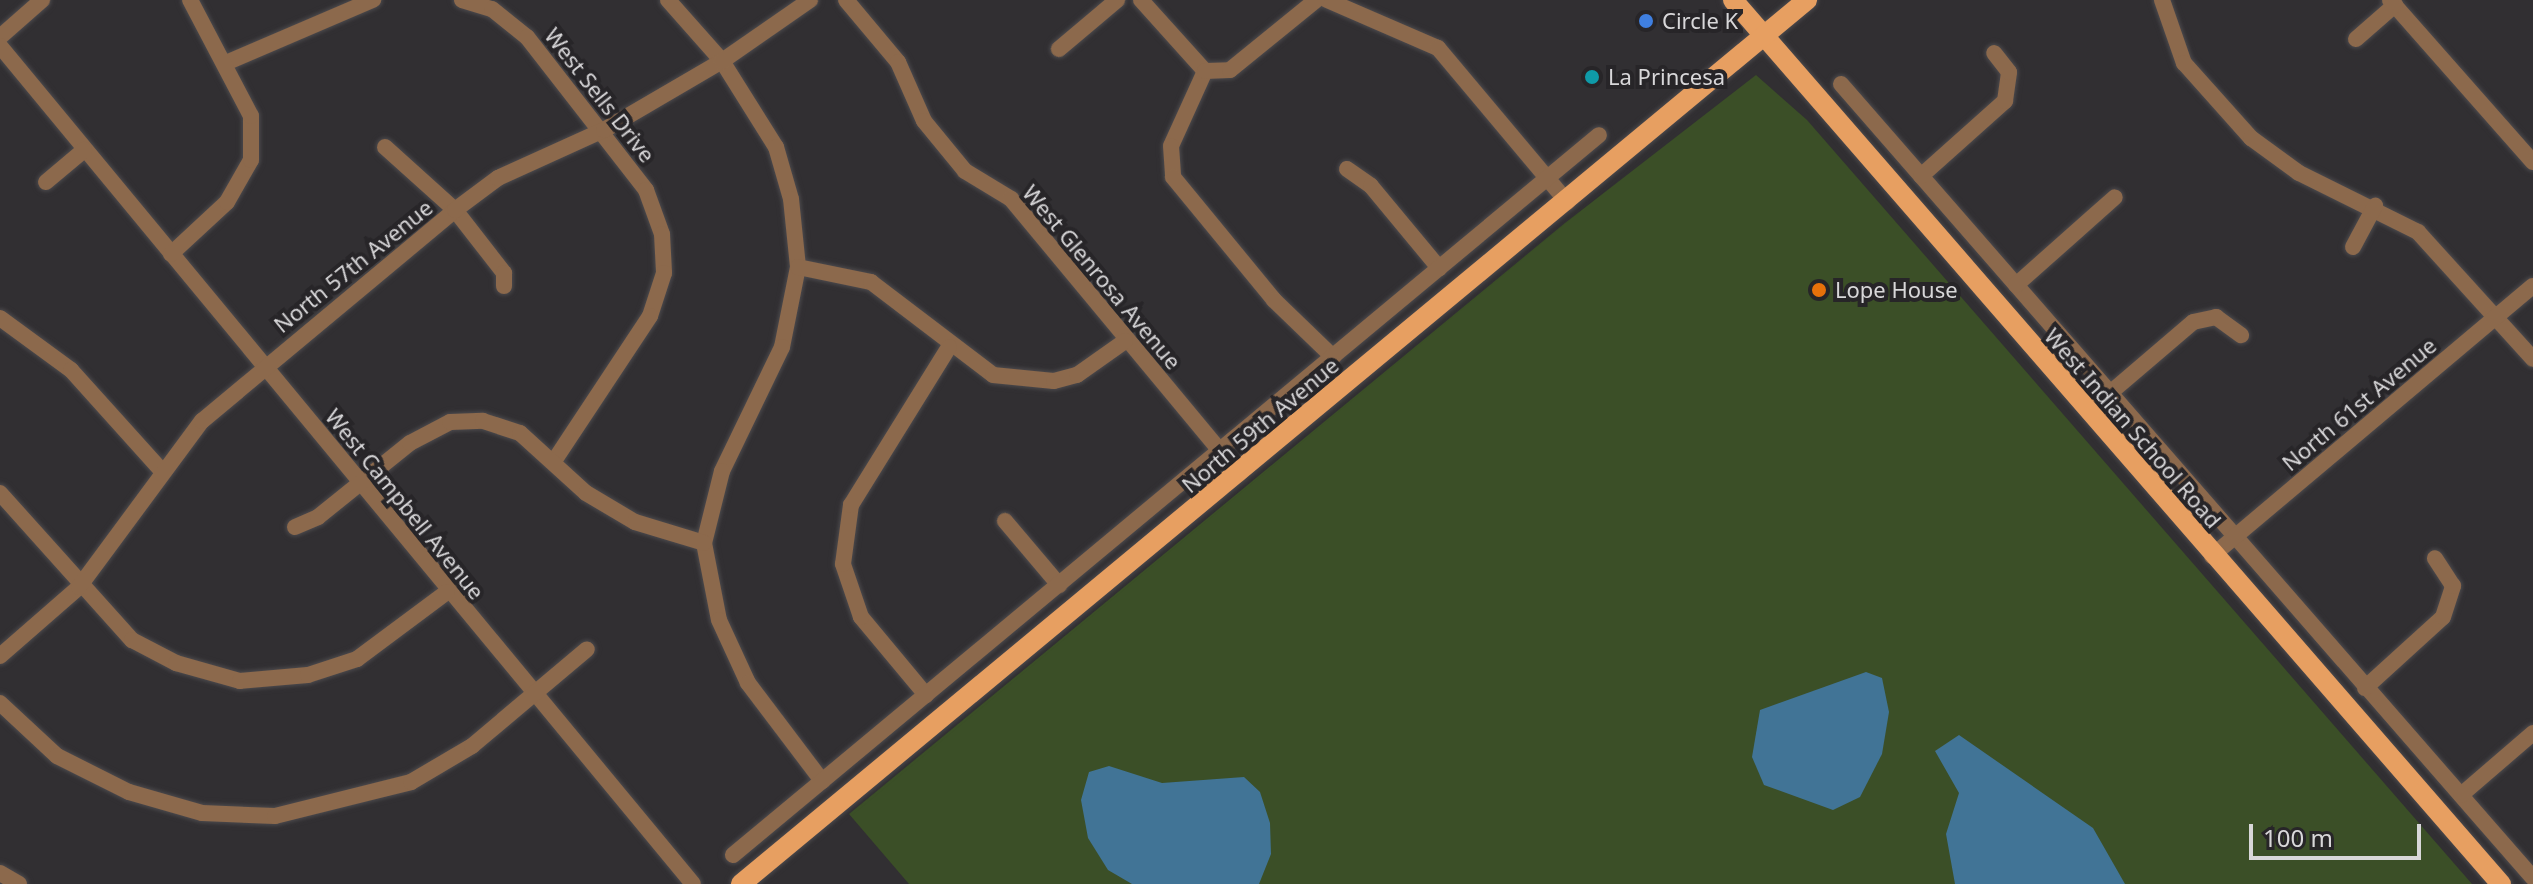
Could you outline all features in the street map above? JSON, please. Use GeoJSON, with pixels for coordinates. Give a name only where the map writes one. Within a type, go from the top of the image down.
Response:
{"type":"FeatureCollection","features":[{"type":"Feature","properties":{"kind":"main road","name":"West Indian School Road"},"geometry":{"type":"LineString","coordinates":[[1733,0],[2212,556],[2501,884]]}},
{"type":"Feature","properties":{"kind":"main road","name":"North 59th Avenue"},"geometry":{"type":"LineString","coordinates":[[741,884],[1807,0]]}},
{"type":"Feature","properties":{"kind":"street"},"geometry":{"type":"LineString","coordinates":[[0,37],[42,0]]}},
{"type":"Feature","properties":{"kind":"street"},"geometry":{"type":"LineString","coordinates":[[171,254],[227,202],[251,160],[251,116],[228,62],[190,0]]}},
{"type":"Feature","properties":{"kind":"street"},"geometry":{"type":"LineString","coordinates":[[228,62],[373,0]]}},
{"type":"Feature","properties":{"kind":"street","name":"West Sells Drive"},"geometry":{"type":"LineString","coordinates":[[462,0],[492,9],[527,37],[604,130],[646,190],[662,234],[664,273],[650,316],[554,461]]}},
{"type":"Feature","properties":{"kind":"street"},"geometry":{"type":"LineString","coordinates":[[668,0],[722,61],[776,147],[791,199],[798,267],[782,347],[722,471],[704,543],[719,620],[748,683],[822,781]]}},
{"type":"Feature","properties":{"kind":"street","name":"North 57th Avenue"},"geometry":{"type":"LineString","coordinates":[[0,656],[79,587],[142,507],[160,469],[265,367],[455,210],[498,178],[604,130],[722,61],[810,0]]}},
{"type":"Feature","properties":{"kind":"street","name":"West Glenrosa Avenue"},"geometry":{"type":"LineString","coordinates":[[846,0],[898,62],[924,121],[965,171],[1011,199],[1125,341],[1239,474]]}},
{"type":"Feature","properties":{"kind":"street"},"geometry":{"type":"LineString","coordinates":[[1059,49],[1117,0]]}},
{"type":"Feature","properties":{"kind":"street"},"geometry":{"type":"LineString","coordinates":[[1141,0],[1205,71]]}},
{"type":"Feature","properties":{"kind":"street"},"geometry":{"type":"LineString","coordinates":[[1205,71],[1230,70],[1316,0]]}},
{"type":"Feature","properties":{"kind":"street"},"geometry":{"type":"LineString","coordinates":[[1327,0],[1438,48],[1567,202]]}},
{"type":"Feature","properties":{"kind":"street"},"geometry":{"type":"LineString","coordinates":[[2162,0],[2178,54],[2251,138],[2299,173],[2375,206],[2435,246],[2533,359]]}},
{"type":"Feature","properties":{"kind":"street"},"geometry":{"type":"LineString","coordinates":[[2356,39],[2392,2],[2533,162]]}},
{"type":"Feature","properties":{"kind":"street","name":"West Campbell Avenue"},"geometry":{"type":"LineString","coordinates":[[0,46],[447,592],[693,884]]}},
{"type":"Feature","properties":{"kind":"street"},"geometry":{"type":"LineString","coordinates":[[1921,176],[2005,101],[2009,72],[1994,53]]}},
{"type":"Feature","properties":{"kind":"street"},"geometry":{"type":"LineString","coordinates":[[1205,71],[1171,146],[1173,177],[1274,300],[1333,357]]}},
{"type":"Feature","properties":{"kind":"street","name":"West Indian School Road"},"geometry":{"type":"LineString","coordinates":[[1841,84],[2533,878]]}},
{"type":"Feature","properties":{"kind":"street","name":"North 59th Avenue"},"geometry":{"type":"LineString","coordinates":[[733,855],[1599,135]]}},
{"type":"Feature","properties":{"kind":"street"},"geometry":{"type":"LineString","coordinates":[[385,147],[455,210],[504,273],[504,286]]}},
{"type":"Feature","properties":{"kind":"street"},"geometry":{"type":"LineString","coordinates":[[46,182],[84,150]]}},
{"type":"Feature","properties":{"kind":"street"},"geometry":{"type":"LineString","coordinates":[[1347,169],[1439,268]]}},
{"type":"Feature","properties":{"kind":"street"},"geometry":{"type":"LineString","coordinates":[[2016,285],[2115,197]]}},
{"type":"Feature","properties":{"kind":"street"},"geometry":{"type":"LineString","coordinates":[[2353,247],[2375,206]]}},
{"type":"Feature","properties":{"kind":"street"},"geometry":{"type":"LineString","coordinates":[[798,267],[871,282],[909,305],[949,347],[993,375],[1034,382],[1077,375],[1125,341]]}},
{"type":"Feature","properties":{"kind":"street","name":"North 61st Avenue"},"geometry":{"type":"LineString","coordinates":[[2212,556],[2533,286]]}},
{"type":"Feature","properties":{"kind":"street"},"geometry":{"type":"LineString","coordinates":[[2110,393],[2193,322],[2216,317],[2241,335]]}},
{"type":"Feature","properties":{"kind":"street"},"geometry":{"type":"LineString","coordinates":[[0,318],[71,370],[160,469]]}},
{"type":"Feature","properties":{"kind":"street"},"geometry":{"type":"LineString","coordinates":[[926,695],[861,617],[843,564],[851,505],[949,347]]}},
{"type":"Feature","properties":{"kind":"street"},"geometry":{"type":"LineString","coordinates":[[295,527],[450,422],[483,421],[520,433],[586,493],[635,522],[704,543]]}},
{"type":"Feature","properties":{"kind":"street"},"geometry":{"type":"LineString","coordinates":[[0,493],[79,587],[132,640],[176,663],[240,681],[308,675],[357,659],[447,592]]}},
{"type":"Feature","properties":{"kind":"street"},"geometry":{"type":"LineString","coordinates":[[1005,521],[1059,585]]}},
{"type":"Feature","properties":{"kind":"street"},"geometry":{"type":"LineString","coordinates":[[2365,688],[2443,617],[2453,586],[2435,558]]}},
{"type":"Feature","properties":{"kind":"street"},"geometry":{"type":"LineString","coordinates":[[0,703],[57,756],[129,792],[202,813],[275,816],[411,782],[472,746],[587,649]]}},
{"type":"Feature","properties":{"kind":"street"},"geometry":{"type":"LineString","coordinates":[[2461,795],[2533,733]]}},
{"type":"Feature","properties":{"kind":"street"},"geometry":{"type":"LineString","coordinates":[[0,873],[19,884]]}},
{"type":"Feature","properties":{"kind":"green space"},"geometry":{"type":"Polygon","coordinates":[[[1756,75],[1807,120],[2472,884],[909,884],[849,814],[1565,223],[1756,75]]]}},
{"type":"Feature","properties":{"kind":"water"},"geometry":{"type":"Polygon","coordinates":[[[1866,672],[1882,678],[1889,712],[1882,754],[1860,797],[1833,810],[1764,785],[1752,757],[1760,710],[1866,672]]]}},
{"type":"Feature","properties":{"kind":"water"},"geometry":{"type":"Polygon","coordinates":[[[1959,735],[2093,828],[2125,884],[1955,884],[1946,834],[1959,793],[1935,751],[1959,735]]]}},
{"type":"Feature","properties":{"kind":"water"},"geometry":{"type":"Polygon","coordinates":[[[1109,766],[1162,783],[1244,777],[1260,792],[1270,823],[1271,854],[1259,884],[1132,884],[1108,870],[1088,838],[1081,800],[1089,772],[1109,766]]]}},
{"type":"Feature","properties":{"kind":"place","name":"Circle K"},"geometry":{"type":"Point","coordinates":[1646,21]}},
{"type":"Feature","properties":{"kind":"place","name":"La Princesa"},"geometry":{"type":"Point","coordinates":[1592,77]}},
{"type":"Feature","properties":{"kind":"place","name":"Lope House"},"geometry":{"type":"Point","coordinates":[1819,290]}}]}
